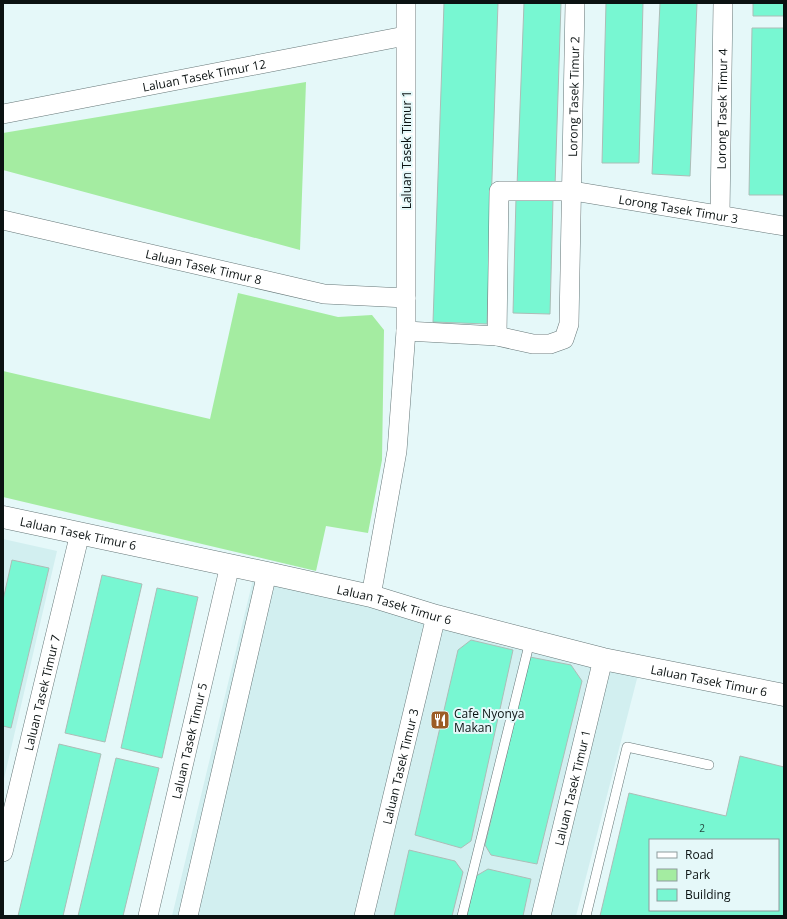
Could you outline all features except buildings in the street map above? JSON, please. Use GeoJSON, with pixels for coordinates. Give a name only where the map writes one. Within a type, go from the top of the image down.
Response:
{"type":"FeatureCollection","features":[{"type":"Feature","properties":{"kind":"street","name":"Laluan Tasek Timur 1"},"geometry":{"type":"LineString","coordinates":[[371,596],[396,451],[406,331],[406,3]]}},
{"type":"Feature","properties":{"kind":"street","name":"Lorong Tasek Timur 2"},"geometry":{"type":"LineString","coordinates":[[406,331],[497,336],[533,344],[550,344],[564,338],[569,324],[575,3]]}},
{"type":"Feature","properties":{"kind":"street","name":"Lorong Tasek Timur 4"},"geometry":{"type":"LineString","coordinates":[[720,215],[723,3]]}},
{"type":"Feature","properties":{"kind":"street","name":"Laluan Tasek Timur 12"},"geometry":{"type":"LineString","coordinates":[[3,114],[405,36]]}},
{"type":"Feature","properties":{"kind":"street","name":"Lorong Tasek Timur 3"},"geometry":{"type":"LineString","coordinates":[[497,336],[500,191],[572,191],[784,226]]}},
{"type":"Feature","properties":{"kind":"street","name":"Laluan Tasek Timur 8"},"geometry":{"type":"LineString","coordinates":[[3,220],[324,294],[406,298]]}},
{"type":"Feature","properties":{"kind":"street","name":"Laluan Tasek Timur 6"},"geometry":{"type":"LineString","coordinates":[[3,517],[371,596],[436,616],[603,659],[784,695]]}},
{"type":"Feature","properties":{"kind":"street","name":"Laluan Tasek Timur 7"},"geometry":{"type":"LineString","coordinates":[[3,852],[80,533]]}},
{"type":"Feature","properties":{"kind":"street","name":"Laluan Tasek Timur 5"},"geometry":{"type":"LineString","coordinates":[[148,916],[230,565]]}},
{"type":"Feature","properties":{"kind":"street"},"geometry":{"type":"LineString","coordinates":[[188,916],[267,573]]}},
{"type":"Feature","properties":{"kind":"street","name":"Laluan Tasek Timur 3"},"geometry":{"type":"LineString","coordinates":[[364,916],[436,616]]}},
{"type":"Feature","properties":{"kind":"street","name":"Laluan Tasek Timur 1"},"geometry":{"type":"LineString","coordinates":[[541,916],[603,659]]}},
{"type":"Feature","properties":{"kind":"lane"},"geometry":{"type":"LineString","coordinates":[[462,916],[530,640]]}},
{"type":"Feature","properties":{"kind":"lane"},"geometry":{"type":"LineString","coordinates":[[586,916],[627,747],[709,765]]}},
{"type":"Feature","properties":{"kind":"shaded area"},"geometry":{"type":"Polygon","coordinates":[[[3,539],[57,551],[3,783],[3,539]]]}},
{"type":"Feature","properties":{"kind":"shaded area"},"geometry":{"type":"Polygon","coordinates":[[[256,567],[639,671],[576,916],[172,916],[256,567]]]}},
{"type":"Feature","properties":{"kind":"green space"},"geometry":{"type":"Polygon","coordinates":[[[306,82],[300,250],[3,170],[3,133],[306,82]]]}},
{"type":"Feature","properties":{"kind":"green space"},"geometry":{"type":"Polygon","coordinates":[[[238,293],[338,317],[372,315],[384,330],[382,460],[368,533],[326,526],[316,571],[3,497],[3,371],[210,419],[238,293]]]}},
{"type":"Feature","properties":{"kind":"place","name":"Cafe Nyonya Makan"},"geometry":{"type":"Point","coordinates":[440,720]}}]}
